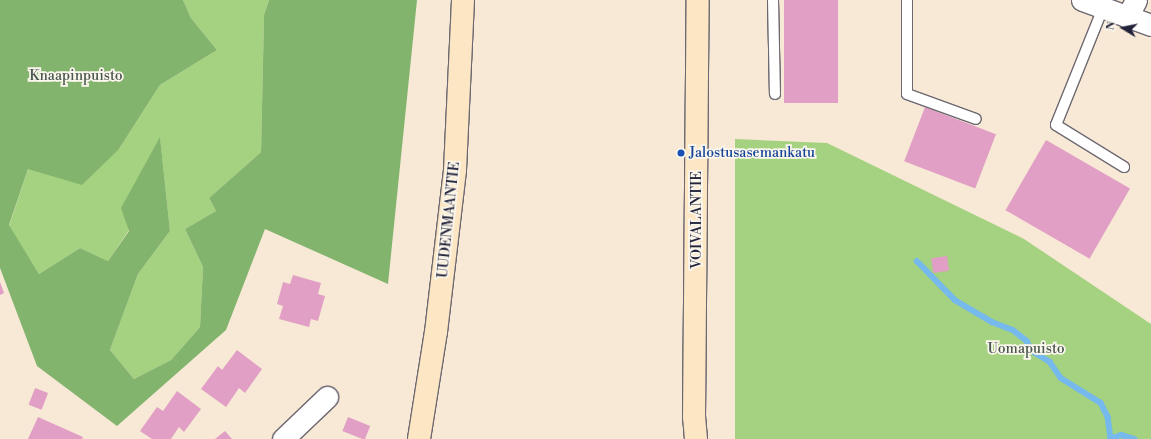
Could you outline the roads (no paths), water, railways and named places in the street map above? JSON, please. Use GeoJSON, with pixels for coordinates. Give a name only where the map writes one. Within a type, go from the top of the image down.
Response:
{"type":"FeatureCollection","features":[{"type":"Feature","properties":{"kind":"main road","name":"UUDENMAANTIE"},"geometry":{"type":"LineString","coordinates":[[419,439],[436,332],[455,170],[463,0]]}},
{"type":"Feature","properties":{"kind":"main road","name":"VOIVALANTIE"},"geometry":{"type":"LineString","coordinates":[[696,439],[694,409],[698,0]]}},
{"type":"Feature","properties":{"kind":"street"},"geometry":{"type":"LineString","coordinates":[[1082,0],[1103,8],[1132,8],[1151,25]]}},
{"type":"Feature","properties":{"kind":"street"},"geometry":{"type":"LineString","coordinates":[[282,439],[327,397]]}},
{"type":"Feature","properties":{"kind":"lane"},"geometry":{"type":"LineString","coordinates":[[773,0],[775,94]]}},
{"type":"Feature","properties":{"kind":"lane"},"geometry":{"type":"LineString","coordinates":[[907,0],[907,94],[976,119]]}},
{"type":"Feature","properties":{"kind":"lane"},"geometry":{"type":"LineString","coordinates":[[1103,8],[1056,125],[1124,167]]}},
{"type":"Feature","properties":{"kind":"waterway"},"geometry":{"type":"LineString","coordinates":[[917,261],[955,300],[992,322],[1013,330],[1027,341],[1032,351],[1050,362],[1061,378],[1101,403],[1108,417],[1111,438]]}},
{"type":"Feature","properties":{"kind":"waterway"},"geometry":{"type":"LineString","coordinates":[[1110,439],[1121,435],[1134,439]]}},
{"type":"Feature","properties":{"kind":"place","name":"Jalostusasemankatu"},"geometry":{"type":"Point","coordinates":[681,153]}},
{"type":"Feature","properties":{"kind":"park label","name":"Knaapinpuisto"},"geometry":{"type":"Point","coordinates":[76,76]}},
{"type":"Feature","properties":{"kind":"park label","name":"Uomapuisto"},"geometry":{"type":"Point","coordinates":[1026,349]}}]}
